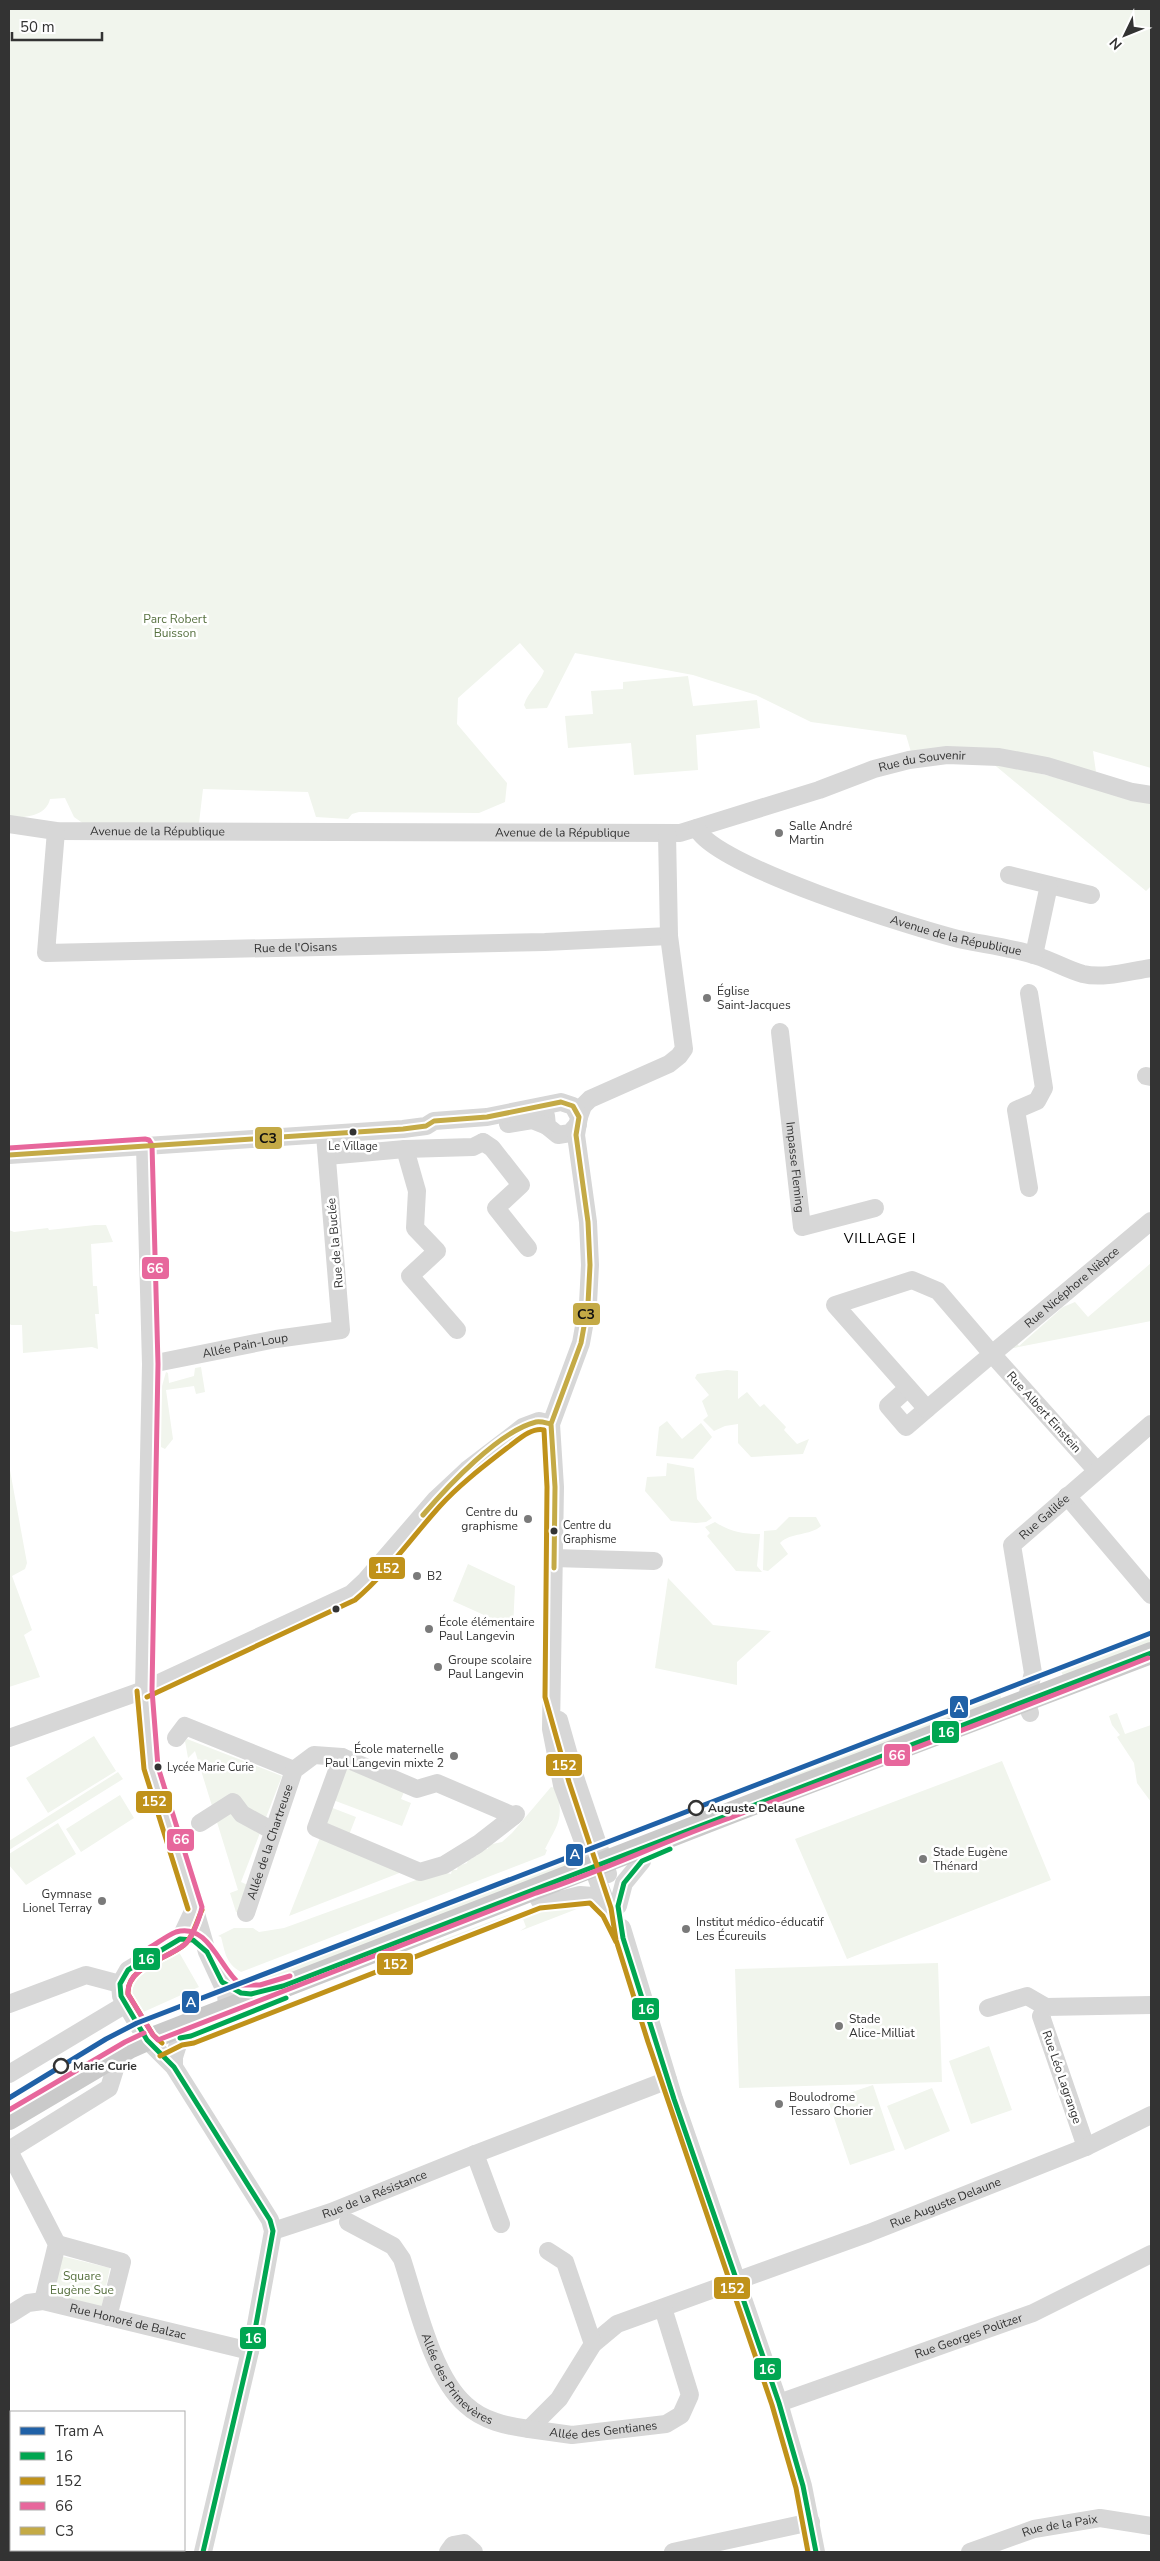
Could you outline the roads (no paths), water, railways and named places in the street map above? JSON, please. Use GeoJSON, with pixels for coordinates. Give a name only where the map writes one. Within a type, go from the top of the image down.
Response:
{"type":"FeatureCollection","features":[{"type":"Feature","properties":{"kind":"main road"},"geometry":{"type":"LineString","coordinates":[[653,1849],[686,1842],[1028,1707],[1064,1686],[1151,1653]]}},
{"type":"Feature","properties":{"kind":"main road"},"geometry":{"type":"LineString","coordinates":[[9,2119],[129,2048],[191,2036],[539,1900],[653,1849],[1028,1707],[1151,1665]]}},
{"type":"Feature","properties":{"kind":"main road"},"geometry":{"type":"LineString","coordinates":[[9,2129],[115,2069],[152,2044],[227,2008],[564,1878],[601,1872]]}},
{"type":"Feature","properties":{"kind":"street","name":"Rue du Souvenir"},"geometry":{"type":"LineString","coordinates":[[697,828],[819,790],[874,769],[909,760],[948,755],[998,757],[1047,766],[1132,792],[1151,795]]}},
{"type":"Feature","properties":{"kind":"street","name":"Avenue de la République"},"geometry":{"type":"LineString","coordinates":[[9,824],[56,831],[667,833],[686,832],[697,828],[703,838],[716,848],[779,879],[939,933],[1034,955],[1084,974],[1103,974],[1151,968]]}},
{"type":"Feature","properties":{"kind":"street","name":"Rue de l'Oisans"},"geometry":{"type":"LineString","coordinates":[[56,831],[46,953],[125,953],[545,942],[669,936]]}},
{"type":"Feature","properties":{"kind":"street"},"geometry":{"type":"LineString","coordinates":[[9,1154],[326,1135],[426,1126],[438,1130],[485,1129],[526,1120],[564,1136],[575,1130],[583,1106],[590,1099],[604,1091],[669,1064],[684,1049],[669,936],[667,833]]}},
{"type":"Feature","properties":{"kind":"street"},"geometry":{"type":"LineString","coordinates":[[1009,875],[1091,895]]}},
{"type":"Feature","properties":{"kind":"street"},"geometry":{"type":"LineString","coordinates":[[1034,955],[1049,885]]}},
{"type":"Feature","properties":{"kind":"street"},"geometry":{"type":"LineString","coordinates":[[1029,993],[1044,1088],[1037,1101],[1016,1110],[1029,1188]]}},
{"type":"Feature","properties":{"kind":"street","name":"Impasse Fleming"},"geometry":{"type":"LineString","coordinates":[[780,1032],[802,1227],[875,1208]]}},
{"type":"Feature","properties":{"kind":"street"},"geometry":{"type":"LineString","coordinates":[[327,1156],[405,1149],[473,1147],[485,1129],[558,1103],[604,1091]]}},
{"type":"Feature","properties":{"kind":"street"},"geometry":{"type":"LineString","coordinates":[[582,1185],[570,1159],[546,1121],[548,1111],[558,1103],[573,1106],[578,1121],[576,1135],[588,1222],[590,1265],[588,1304],[581,1343],[551,1424],[556,1487],[552,1729],[557,1766],[568,1799],[601,1872],[622,1931],[668,2080],[779,2403],[811,2522],[816,2552]]}},
{"type":"Feature","properties":{"kind":"street"},"geometry":{"type":"LineString","coordinates":[[485,1129],[492,1148],[521,1185],[496,1208],[528,1248]]}},
{"type":"Feature","properties":{"kind":"street","name":"Rue de la Buclée"},"geometry":{"type":"LineString","coordinates":[[326,1135],[341,1330]]}},
{"type":"Feature","properties":{"kind":"street"},"geometry":{"type":"LineString","coordinates":[[145,1146],[152,1364],[144,1690],[151,1768],[195,1907],[206,1952],[226,1993],[227,2008],[222,2014],[187,2030],[180,2038],[174,2057],[174,2066]]}},
{"type":"Feature","properties":{"kind":"street"},"geometry":{"type":"LineString","coordinates":[[405,1149],[417,1191],[415,1228],[437,1251],[410,1276],[457,1330]]}},
{"type":"Feature","properties":{"kind":"street","name":"Rue Nicéphore Nièpce"},"geometry":{"type":"LineString","coordinates":[[992,1354],[1151,1221]]}},
{"type":"Feature","properties":{"kind":"street","name":"Rue Albert Einstein"},"geometry":{"type":"LineString","coordinates":[[927,1409],[835,1305],[912,1280],[938,1291],[1096,1470]]}},
{"type":"Feature","properties":{"kind":"street","name":"Allée Pain-Loup"},"geometry":{"type":"LineString","coordinates":[[152,1364],[276,1339],[341,1330]]}},
{"type":"Feature","properties":{"kind":"street"},"geometry":{"type":"LineString","coordinates":[[908,1388],[888,1406],[906,1427],[992,1354]]}},
{"type":"Feature","properties":{"kind":"street"},"geometry":{"type":"LineString","coordinates":[[9,1738],[144,1690],[351,1594],[366,1580],[436,1499],[467,1470],[523,1427],[539,1421],[551,1424]]}},
{"type":"Feature","properties":{"kind":"street","name":"Rue Galilée"},"geometry":{"type":"LineString","coordinates":[[1028,1707],[1033,1672],[1012,1546],[1096,1470],[1151,1424]]}},
{"type":"Feature","properties":{"kind":"street"},"geometry":{"type":"LineString","coordinates":[[1067,1496],[1151,1595]]}},
{"type":"Feature","properties":{"kind":"street"},"geometry":{"type":"LineString","coordinates":[[554,1558],[654,1562]]}},
{"type":"Feature","properties":{"kind":"street"},"geometry":{"type":"LineString","coordinates":[[1033,1672],[1044,1680],[1064,1686]]}},
{"type":"Feature","properties":{"kind":"street"},"geometry":{"type":"LineString","coordinates":[[552,1695],[576,1780],[596,1837],[601,1872],[614,1914],[622,1931]]}},
{"type":"Feature","properties":{"kind":"street"},"geometry":{"type":"LineString","coordinates":[[176,1738],[185,1726],[294,1770],[314,1755],[342,1757],[417,1789],[437,1783],[515,1815],[478,1844],[444,1865],[420,1872],[316,1828],[342,1757]]}},
{"type":"Feature","properties":{"kind":"street","name":"Allée de la Chartreuse"},"geometry":{"type":"LineString","coordinates":[[246,1913],[294,1770]]}},
{"type":"Feature","properties":{"kind":"street"},"geometry":{"type":"LineString","coordinates":[[564,1878],[573,1868],[577,1848],[568,1799]]}},
{"type":"Feature","properties":{"kind":"street"},"geometry":{"type":"LineString","coordinates":[[200,1823],[233,1802],[242,1814],[273,1831]]}},
{"type":"Feature","properties":{"kind":"street"},"geometry":{"type":"LineString","coordinates":[[596,1837],[614,1848],[622,1850],[653,1849]]}},
{"type":"Feature","properties":{"kind":"street"},"geometry":{"type":"LineString","coordinates":[[601,1872],[646,1855],[653,1849]]}},
{"type":"Feature","properties":{"kind":"street"},"geometry":{"type":"LineString","coordinates":[[613,1909],[624,1884],[653,1849]]}},
{"type":"Feature","properties":{"kind":"street"},"geometry":{"type":"LineString","coordinates":[[539,1900],[560,1900],[580,1894],[593,1896],[613,1909]]}},
{"type":"Feature","properties":{"kind":"street"},"geometry":{"type":"LineString","coordinates":[[195,1907],[180,1939],[128,1970],[120,1984],[121,1996],[152,2044],[174,2066],[270,2220],[273,2231],[250,2351],[203,2552]]}},
{"type":"Feature","properties":{"kind":"street"},"geometry":{"type":"LineString","coordinates":[[180,1939],[193,1940],[206,1952]]}},
{"type":"Feature","properties":{"kind":"street"},"geometry":{"type":"LineString","coordinates":[[9,2004],[60,1983],[86,1975],[120,1984]]}},
{"type":"Feature","properties":{"kind":"street"},"geometry":{"type":"LineString","coordinates":[[222,1982],[241,1992],[251,1994],[284,1986]]}},
{"type":"Feature","properties":{"kind":"street"},"geometry":{"type":"LineString","coordinates":[[988,2008],[1027,1996],[1046,2007],[1151,2005]]}},
{"type":"Feature","properties":{"kind":"street"},"geometry":{"type":"LineString","coordinates":[[9,2074],[126,2004]]}},
{"type":"Feature","properties":{"kind":"street","name":"Rue Léo Lagrange"},"geometry":{"type":"LineString","coordinates":[[1046,2007],[1041,2016],[1086,2147]]}},
{"type":"Feature","properties":{"kind":"street"},"geometry":{"type":"LineString","coordinates":[[9,2315],[28,2303],[43,2301],[57,2244],[9,2150],[109,2088],[115,2069]]}},
{"type":"Feature","properties":{"kind":"street","name":"Rue de la Résistance"},"geometry":{"type":"LineString","coordinates":[[273,2231],[331,2212],[668,2080]]}},
{"type":"Feature","properties":{"kind":"street","name":"Rue Auguste Delaune"},"geometry":{"type":"LineString","coordinates":[[736,2280],[869,2233],[1086,2147],[1151,2115]]}},
{"type":"Feature","properties":{"kind":"street"},"geometry":{"type":"LineString","coordinates":[[475,2154],[501,2224]]}},
{"type":"Feature","properties":{"kind":"street","name":"Allée des Primevères"},"geometry":{"type":"LineString","coordinates":[[348,2222],[393,2246],[402,2259],[438,2366],[451,2389],[466,2406],[482,2416],[502,2425],[529,2430]]}},
{"type":"Feature","properties":{"kind":"street"},"geometry":{"type":"LineString","coordinates":[[57,2244],[122,2262],[108,2317]]}},
{"type":"Feature","properties":{"kind":"street"},"geometry":{"type":"LineString","coordinates":[[548,2251],[565,2262],[593,2344]]}},
{"type":"Feature","properties":{"kind":"street","name":"Rue Georges Politzer"},"geometry":{"type":"LineString","coordinates":[[779,2403],[1033,2313],[1151,2254]]}},
{"type":"Feature","properties":{"kind":"street"},"geometry":{"type":"LineString","coordinates":[[529,2430],[559,2399],[593,2344],[617,2324],[736,2280]]}},
{"type":"Feature","properties":{"kind":"street","name":"Rue Honoré de Balzac"},"geometry":{"type":"LineString","coordinates":[[43,2301],[250,2351]]}},
{"type":"Feature","properties":{"kind":"street","name":"Allée des Gentianes"},"geometry":{"type":"LineString","coordinates":[[529,2430],[572,2435],[634,2430],[666,2424],[681,2415],[690,2395],[663,2308]]}},
{"type":"Feature","properties":{"kind":"street","name":"Rue de la Paix"},"geometry":{"type":"LineString","coordinates":[[970,2552],[1034,2529],[1100,2518],[1151,2526]]}},
{"type":"Feature","properties":{"kind":"street"},"geometry":{"type":"LineString","coordinates":[[674,2552],[811,2522]]}},
{"type":"Feature","properties":{"kind":"street"},"geometry":{"type":"LineString","coordinates":[[448,2552],[453,2545],[464,2543],[474,2552]]}},
{"type":"Feature","properties":{"kind":"tram line","name":"A"},"geometry":{"type":"LineString","coordinates":[[9,2098],[106,2039],[137,2023],[1151,1633]]}},
{"type":"Feature","properties":{"kind":"place","name":"Salle André Martin"},"geometry":{"type":"Point","coordinates":[779,833]}},
{"type":"Feature","properties":{"kind":"place","name":"Église Saint-Jacques"},"geometry":{"type":"Point","coordinates":[707,998]}},
{"type":"Feature","properties":{"kind":"place","name":"Le Village"},"geometry":{"type":"Point","coordinates":[353,1132]}},
{"type":"Feature","properties":{"kind":"place","name":"Centre du graphisme"},"geometry":{"type":"Point","coordinates":[528,1519]}},
{"type":"Feature","properties":{"kind":"place","name":"Centre du Graphisme"},"geometry":{"type":"Point","coordinates":[554,1531]}},
{"type":"Feature","properties":{"kind":"place","name":"B2"},"geometry":{"type":"Point","coordinates":[417,1576]}},
{"type":"Feature","properties":{"kind":"place","name":"École élémentaire Paul Langevin"},"geometry":{"type":"Point","coordinates":[429,1629]}},
{"type":"Feature","properties":{"kind":"place","name":"Groupe scolaire Paul Langevin"},"geometry":{"type":"Point","coordinates":[438,1667]}},
{"type":"Feature","properties":{"kind":"place","name":"École maternelle Paul Langevin mixte 2"},"geometry":{"type":"Point","coordinates":[454,1756]}},
{"type":"Feature","properties":{"kind":"place","name":"Lycée Marie Curie"},"geometry":{"type":"Point","coordinates":[158,1767]}},
{"type":"Feature","properties":{"kind":"place","name":"Auguste Delaune"},"geometry":{"type":"Point","coordinates":[696,1808]}},
{"type":"Feature","properties":{"kind":"place","name":"Stade Eugène Thénard"},"geometry":{"type":"Point","coordinates":[923,1859]}},
{"type":"Feature","properties":{"kind":"place","name":"Gymnase Lionel Terray"},"geometry":{"type":"Point","coordinates":[102,1901]}},
{"type":"Feature","properties":{"kind":"place","name":"Institut médico-éducatif Les Écureuils"},"geometry":{"type":"Point","coordinates":[686,1929]}},
{"type":"Feature","properties":{"kind":"place","name":"Stade Alice-Milliat"},"geometry":{"type":"Point","coordinates":[839,2026]}},
{"type":"Feature","properties":{"kind":"place","name":"Marie Curie"},"geometry":{"type":"Point","coordinates":[61,2066]}},
{"type":"Feature","properties":{"kind":"place","name":"Boulodrome Tessaro Chorier"},"geometry":{"type":"Point","coordinates":[779,2104]}},
{"type":"Feature","properties":{"kind":"district","name":"VILLAGE I"},"geometry":{"type":"Point","coordinates":[880,1238]}},
{"type":"Feature","properties":{"kind":"park label","name":"Parc Robert Buisson"},"geometry":{"type":"Point","coordinates":[175,626]}},
{"type":"Feature","properties":{"kind":"park label","name":"Square Eugène Sue"},"geometry":{"type":"Point","coordinates":[82,2283]}}]}
